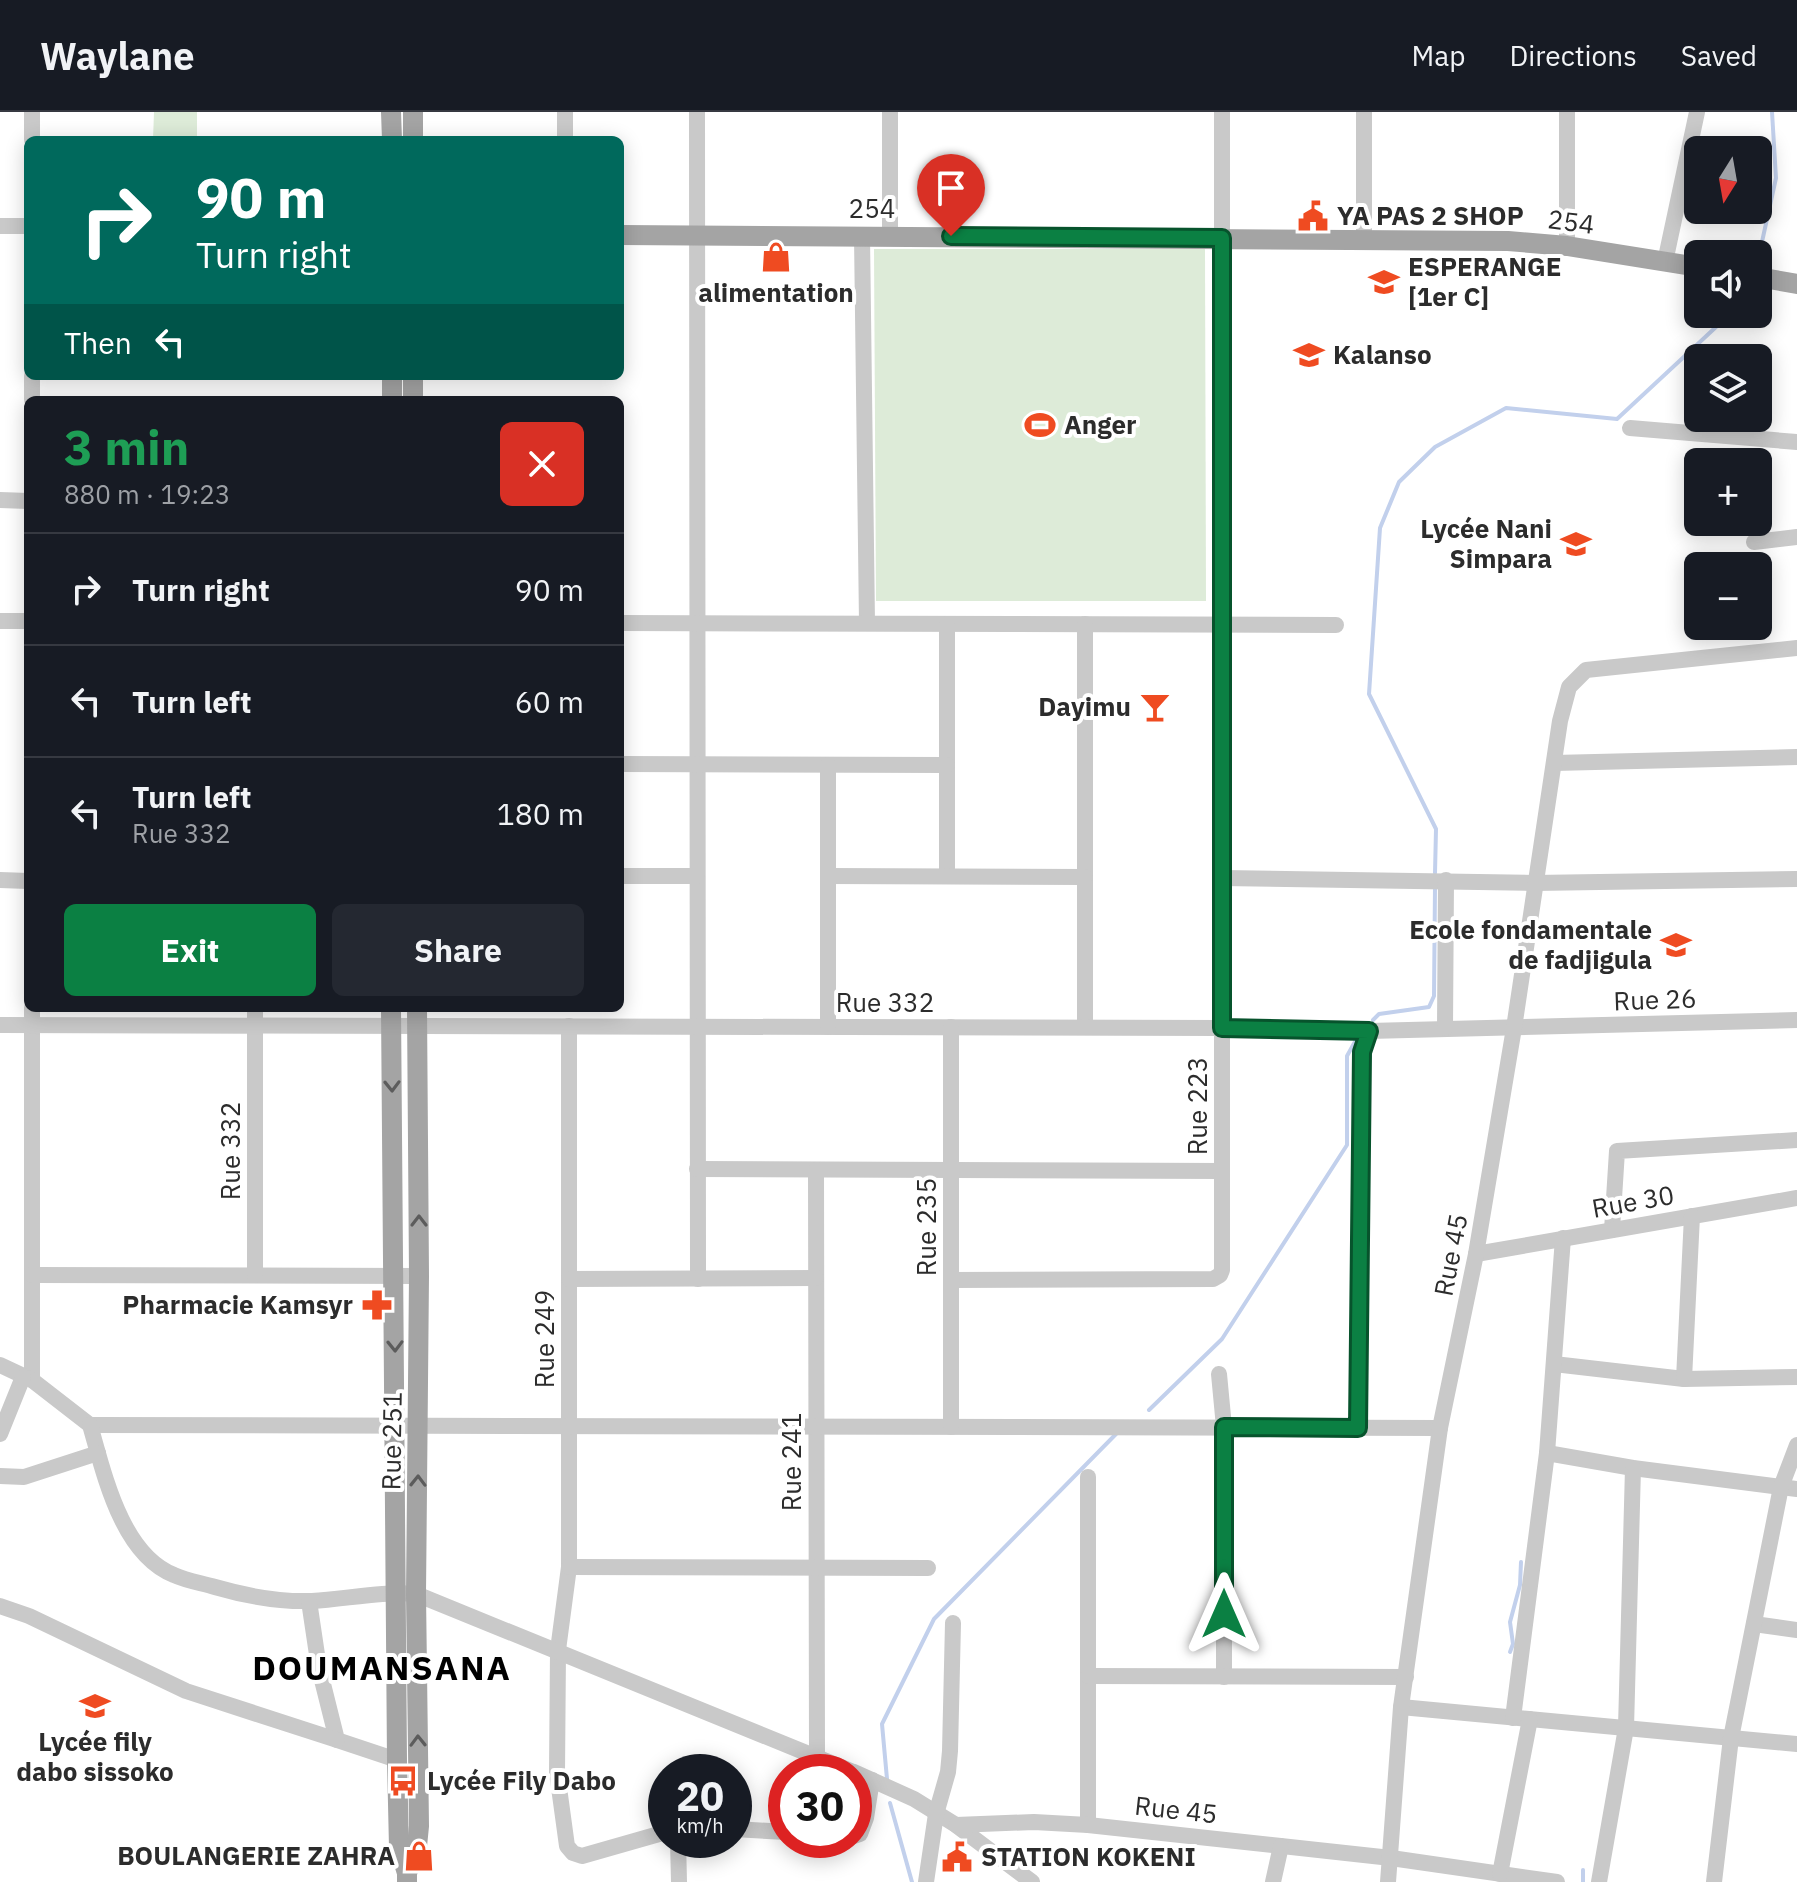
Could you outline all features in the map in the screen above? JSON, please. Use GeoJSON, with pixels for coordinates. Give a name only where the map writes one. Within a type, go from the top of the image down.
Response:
{"type":"FeatureCollection","features":[{"type":"Feature","properties":{"kind":"main road"},"geometry":{"type":"LineString","coordinates":[[391,112],[392,136]]}},
{"type":"Feature","properties":{"kind":"main road"},"geometry":{"type":"LineString","coordinates":[[413,112],[413,136]]}},
{"type":"Feature","properties":{"kind":"main road","name":"254"},"geometry":{"type":"LineString","coordinates":[[624,235],[1508,241],[1567,246],[1684,265]]}},
{"type":"Feature","properties":{"kind":"main road"},"geometry":{"type":"LineString","coordinates":[[1772,279],[1797,284]]}},
{"type":"Feature","properties":{"kind":"main road","name":"Rue 251"},"geometry":{"type":"LineString","coordinates":[[391,1017],[396,1426],[419,1826],[417,1846],[407,1878]]}},
{"type":"Feature","properties":{"kind":"main road","name":"Rue 251"},"geometry":{"type":"LineString","coordinates":[[407,1878],[399,1847],[397,1760],[419,1426],[417,1017]]}},
{"type":"Feature","properties":{"kind":"street"},"geometry":{"type":"LineString","coordinates":[[32,112],[32,136]]}},
{"type":"Feature","properties":{"kind":"street"},"geometry":{"type":"LineString","coordinates":[[565,112],[565,136]]}},
{"type":"Feature","properties":{"kind":"street"},"geometry":{"type":"LineString","coordinates":[[697,112],[698,1279]]}},
{"type":"Feature","properties":{"kind":"street"},"geometry":{"type":"LineString","coordinates":[[890,112],[890,235]]}},
{"type":"Feature","properties":{"kind":"street","name":"Rue 223"},"geometry":{"type":"LineString","coordinates":[[951,1280],[1213,1279],[1222,1270],[1222,112]]}},
{"type":"Feature","properties":{"kind":"street"},"geometry":{"type":"LineString","coordinates":[[1364,112],[1364,239]]}},
{"type":"Feature","properties":{"kind":"street"},"geometry":{"type":"LineString","coordinates":[[1567,112],[1567,246]]}},
{"type":"Feature","properties":{"kind":"street"},"geometry":{"type":"LineString","coordinates":[[1665,262],[1697,112]]}},
{"type":"Feature","properties":{"kind":"street"},"geometry":{"type":"LineString","coordinates":[[0,226],[24,226]]}},
{"type":"Feature","properties":{"kind":"street"},"geometry":{"type":"LineString","coordinates":[[862,236],[867,623]]}},
{"type":"Feature","properties":{"kind":"street"},"geometry":{"type":"LineString","coordinates":[[1630,428],[1797,442]]}},
{"type":"Feature","properties":{"kind":"street"},"geometry":{"type":"LineString","coordinates":[[0,500],[24,501]]}},
{"type":"Feature","properties":{"kind":"street"},"geometry":{"type":"LineString","coordinates":[[1754,542],[1797,537]]}},
{"type":"Feature","properties":{"kind":"street"},"geometry":{"type":"LineString","coordinates":[[0,621],[24,621]]}},
{"type":"Feature","properties":{"kind":"street"},"geometry":{"type":"LineString","coordinates":[[624,623],[1336,625]]}},
{"type":"Feature","properties":{"kind":"street"},"geometry":{"type":"LineString","coordinates":[[947,624],[947,876]]}},
{"type":"Feature","properties":{"kind":"street"},"geometry":{"type":"LineString","coordinates":[[1085,624],[1085,1027]]}},
{"type":"Feature","properties":{"kind":"street","name":"Rue 45"},"geometry":{"type":"LineString","coordinates":[[1388,1882],[1401,1707],[1440,1428],[1476,1254],[1560,721],[1569,687],[1586,670],[1797,648]]}},
{"type":"Feature","properties":{"kind":"street"},"geometry":{"type":"LineString","coordinates":[[1554,763],[1797,757]]}},
{"type":"Feature","properties":{"kind":"street"},"geometry":{"type":"LineString","coordinates":[[624,764],[947,765]]}},
{"type":"Feature","properties":{"kind":"street"},"geometry":{"type":"LineString","coordinates":[[828,765],[828,1027]]}},
{"type":"Feature","properties":{"kind":"street"},"geometry":{"type":"LineString","coordinates":[[624,876],[697,876]]}},
{"type":"Feature","properties":{"kind":"street"},"geometry":{"type":"LineString","coordinates":[[828,876],[1085,877]]}},
{"type":"Feature","properties":{"kind":"street"},"geometry":{"type":"LineString","coordinates":[[1222,878],[1534,883],[1797,879]]}},
{"type":"Feature","properties":{"kind":"street"},"geometry":{"type":"LineString","coordinates":[[0,880],[24,881]]}},
{"type":"Feature","properties":{"kind":"street"},"geometry":{"type":"LineString","coordinates":[[1445,1028],[1446,880]]}},
{"type":"Feature","properties":{"kind":"street","name":"Rue 332"},"geometry":{"type":"LineString","coordinates":[[255,1012],[255,1275]]}},
{"type":"Feature","properties":{"kind":"street"},"geometry":{"type":"LineString","coordinates":[[0,1434],[27,1379],[32,1275],[32,1017]]}},
{"type":"Feature","properties":{"kind":"street","name":"Rue 332"},"geometry":{"type":"LineString","coordinates":[[0,1025],[32,1017],[255,1026],[417,1017],[569,1026],[1369,1031],[1514,1028]]}},
{"type":"Feature","properties":{"kind":"street","name":"Rue 26"},"geometry":{"type":"LineString","coordinates":[[1514,1028],[1797,1020]]}},
{"type":"Feature","properties":{"kind":"street","name":"Rue 249"},"geometry":{"type":"LineString","coordinates":[[569,1026],[569,1567],[558,1650],[557,1773],[567,1846],[573,1853],[582,1856],[648,1837]]}},
{"type":"Feature","properties":{"kind":"street","name":"Rue 235"},"geometry":{"type":"LineString","coordinates":[[951,1027],[951,1427]]}},
{"type":"Feature","properties":{"kind":"street"},"geometry":{"type":"LineString","coordinates":[[1358,1428],[1362,1052],[1369,1031]]}},
{"type":"Feature","properties":{"kind":"street"},"geometry":{"type":"LineString","coordinates":[[1612,1230],[1617,1151],[1797,1140]]}},
{"type":"Feature","properties":{"kind":"street"},"geometry":{"type":"LineString","coordinates":[[697,1169],[1222,1171]]}},
{"type":"Feature","properties":{"kind":"street","name":"Rue 241"},"geometry":{"type":"LineString","coordinates":[[816,1170],[817,1754]]}},
{"type":"Feature","properties":{"kind":"street","name":"Rue 30"},"geometry":{"type":"LineString","coordinates":[[1476,1254],[1797,1198]]}},
{"type":"Feature","properties":{"kind":"street"},"geometry":{"type":"LineString","coordinates":[[1684,1379],[1692,1216]]}},
{"type":"Feature","properties":{"kind":"street"},"geometry":{"type":"LineString","coordinates":[[1500,1874],[1521,1718],[1547,1453],[1563,1238]]}},
{"type":"Feature","properties":{"kind":"street"},"geometry":{"type":"LineString","coordinates":[[32,1275],[419,1276]]}},
{"type":"Feature","properties":{"kind":"street"},"geometry":{"type":"LineString","coordinates":[[569,1279],[816,1278]]}},
{"type":"Feature","properties":{"kind":"street"},"geometry":{"type":"LineString","coordinates":[[1554,1364],[1684,1379],[1797,1377]]}},
{"type":"Feature","properties":{"kind":"street"},"geometry":{"type":"LineString","coordinates":[[0,1365],[27,1379],[90,1425],[1440,1428]]}},
{"type":"Feature","properties":{"kind":"street"},"geometry":{"type":"LineString","coordinates":[[1219,1374],[1224,1427],[1224,1677]]}},
{"type":"Feature","properties":{"kind":"street"},"geometry":{"type":"LineString","coordinates":[[90,1425],[113,1504],[142,1552],[171,1574],[257,1596],[309,1601],[406,1593],[558,1650],[815,1754]]}},
{"type":"Feature","properties":{"kind":"street"},"geometry":{"type":"LineString","coordinates":[[1714,1882],[1731,1738],[1754,1624],[1797,1445]]}},
{"type":"Feature","properties":{"kind":"street"},"geometry":{"type":"LineString","coordinates":[[0,1476],[24,1477],[98,1453]]}},
{"type":"Feature","properties":{"kind":"street"},"geometry":{"type":"LineString","coordinates":[[1547,1453],[1633,1468],[1789,1488]]}},
{"type":"Feature","properties":{"kind":"street"},"geometry":{"type":"LineString","coordinates":[[1599,1882],[1626,1728],[1633,1468]]}},
{"type":"Feature","properties":{"kind":"street"},"geometry":{"type":"LineString","coordinates":[[1088,1477],[1088,1825]]}},
{"type":"Feature","properties":{"kind":"street"},"geometry":{"type":"LineString","coordinates":[[569,1567],[928,1568]]}},
{"type":"Feature","properties":{"kind":"street"},"geometry":{"type":"LineString","coordinates":[[309,1601],[319,1668],[337,1740]]}},
{"type":"Feature","properties":{"kind":"street"},"geometry":{"type":"LineString","coordinates":[[0,1606],[29,1616],[186,1691],[397,1760]]}},
{"type":"Feature","properties":{"kind":"street"},"geometry":{"type":"LineString","coordinates":[[926,1882],[936,1814],[948,1772],[953,1623]]}},
{"type":"Feature","properties":{"kind":"street"},"geometry":{"type":"LineString","coordinates":[[1754,1624],[1797,1630]]}},
{"type":"Feature","properties":{"kind":"street"},"geometry":{"type":"LineString","coordinates":[[1088,1676],[1406,1677]]}},
{"type":"Feature","properties":{"kind":"street"},"geometry":{"type":"LineString","coordinates":[[1401,1707],[1797,1744]]}},
{"type":"Feature","properties":{"kind":"street"},"geometry":{"type":"LineString","coordinates":[[872,1780],[914,1799],[956,1825],[1032,1882]]}},
{"type":"Feature","properties":{"kind":"street","name":"Rue 45"},"geometry":{"type":"LineString","coordinates":[[956,1825],[1034,1822],[1088,1825],[1391,1858]]}},
{"type":"Feature","properties":{"kind":"street"},"geometry":{"type":"LineString","coordinates":[[1273,1882],[1281,1846]]}},
{"type":"Feature","properties":{"kind":"street"},"geometry":{"type":"LineString","coordinates":[[678,1858],[679,1882]]}},
{"type":"Feature","properties":{"kind":"street"},"geometry":{"type":"LineString","coordinates":[[1391,1858],[1557,1882]]}},
{"type":"Feature","properties":{"kind":"green space"},"geometry":{"type":"Polygon","coordinates":[[[154,112],[197,112],[197,136],[153,136],[154,112]]]}},
{"type":"Feature","properties":{"kind":"green space","name":"Anger"},"geometry":{"type":"Polygon","coordinates":[[[874,249],[1205,249],[1206,601],[876,601],[874,249]]]}},
{"type":"Feature","properties":{"kind":"waterway"},"geometry":{"type":"LineString","coordinates":[[1762,240],[1776,178],[1772,112]]}},
{"type":"Feature","properties":{"kind":"waterway"},"geometry":{"type":"LineString","coordinates":[[1435,873],[1436,829],[1369,694],[1380,528],[1399,482],[1435,447],[1506,408],[1617,419],[1715,328]]}},
{"type":"Feature","properties":{"kind":"waterway"},"geometry":{"type":"LineString","coordinates":[[1373,1020],[1379,1014],[1429,1007],[1434,996],[1435,887]]}},
{"type":"Feature","properties":{"kind":"waterway"},"geometry":{"type":"LineString","coordinates":[[1149,1410],[1222,1339],[1347,1145],[1347,1056],[1357,1038]]}},
{"type":"Feature","properties":{"kind":"waterway"},"geometry":{"type":"LineString","coordinates":[[887,1779],[882,1724],[934,1619],[1117,1433]]}},
{"type":"Feature","properties":{"kind":"waterway"},"geometry":{"type":"LineString","coordinates":[[1510,1652],[1513,1644],[1510,1622],[1520,1585],[1521,1562]]}},
{"type":"Feature","properties":{"kind":"waterway"},"geometry":{"type":"LineString","coordinates":[[890,1803],[912,1882]]}},
{"type":"Feature","properties":{"kind":"waterway"},"geometry":{"type":"LineString","coordinates":[[1583,1870],[1583,1882]]}},
{"type":"Feature","properties":{"kind":"place","name":"YA PAS 2 SHOP"},"geometry":{"type":"Point","coordinates":[1313,216]}},
{"type":"Feature","properties":{"kind":"place","name":"alimentation"},"geometry":{"type":"Point","coordinates":[776,257]}},
{"type":"Feature","properties":{"kind":"place","name":"ESPERANGE [1er C]"},"geometry":{"type":"Point","coordinates":[1384,282]}},
{"type":"Feature","properties":{"kind":"place","name":"Kalanso"},"geometry":{"type":"Point","coordinates":[1309,355]}},
{"type":"Feature","properties":{"kind":"place","name":"Anger"},"geometry":{"type":"Point","coordinates":[1040,425]}},
{"type":"Feature","properties":{"kind":"place","name":"Lycée Nani Simpara"},"geometry":{"type":"Point","coordinates":[1576,544]}},
{"type":"Feature","properties":{"kind":"place","name":"Dayimu"},"geometry":{"type":"Point","coordinates":[1155,707]}},
{"type":"Feature","properties":{"kind":"place","name":"Ecole fondamentale de fadjigula"},"geometry":{"type":"Point","coordinates":[1676,945]}},
{"type":"Feature","properties":{"kind":"place","name":"Pharmacie Kamsyr"},"geometry":{"type":"Point","coordinates":[377,1305]}},
{"type":"Feature","properties":{"kind":"place","name":"Lycée fily dabo sissoko"},"geometry":{"type":"Point","coordinates":[95,1706]}},
{"type":"Feature","properties":{"kind":"place","name":"Lycée Fily Dabo"},"geometry":{"type":"Point","coordinates":[403,1781]}},
{"type":"Feature","properties":{"kind":"place","name":"BOULANGERIE ZAHRA"},"geometry":{"type":"Point","coordinates":[419,1856]}},
{"type":"Feature","properties":{"kind":"place","name":"STATION KOKENI"},"geometry":{"type":"Point","coordinates":[957,1857]}},
{"type":"Feature","properties":{"kind":"district","name":"DOUMANSANA"},"geometry":{"type":"Point","coordinates":[382,1668]}},
{"type":"Feature","properties":{"kind":"route"},"geometry":{"type":"LineString","coordinates":[[951,236],[1222,238],[1222,1028],[1369,1031],[1362,1052],[1358,1428],[1224,1427],[1224,1614]]}}]}
